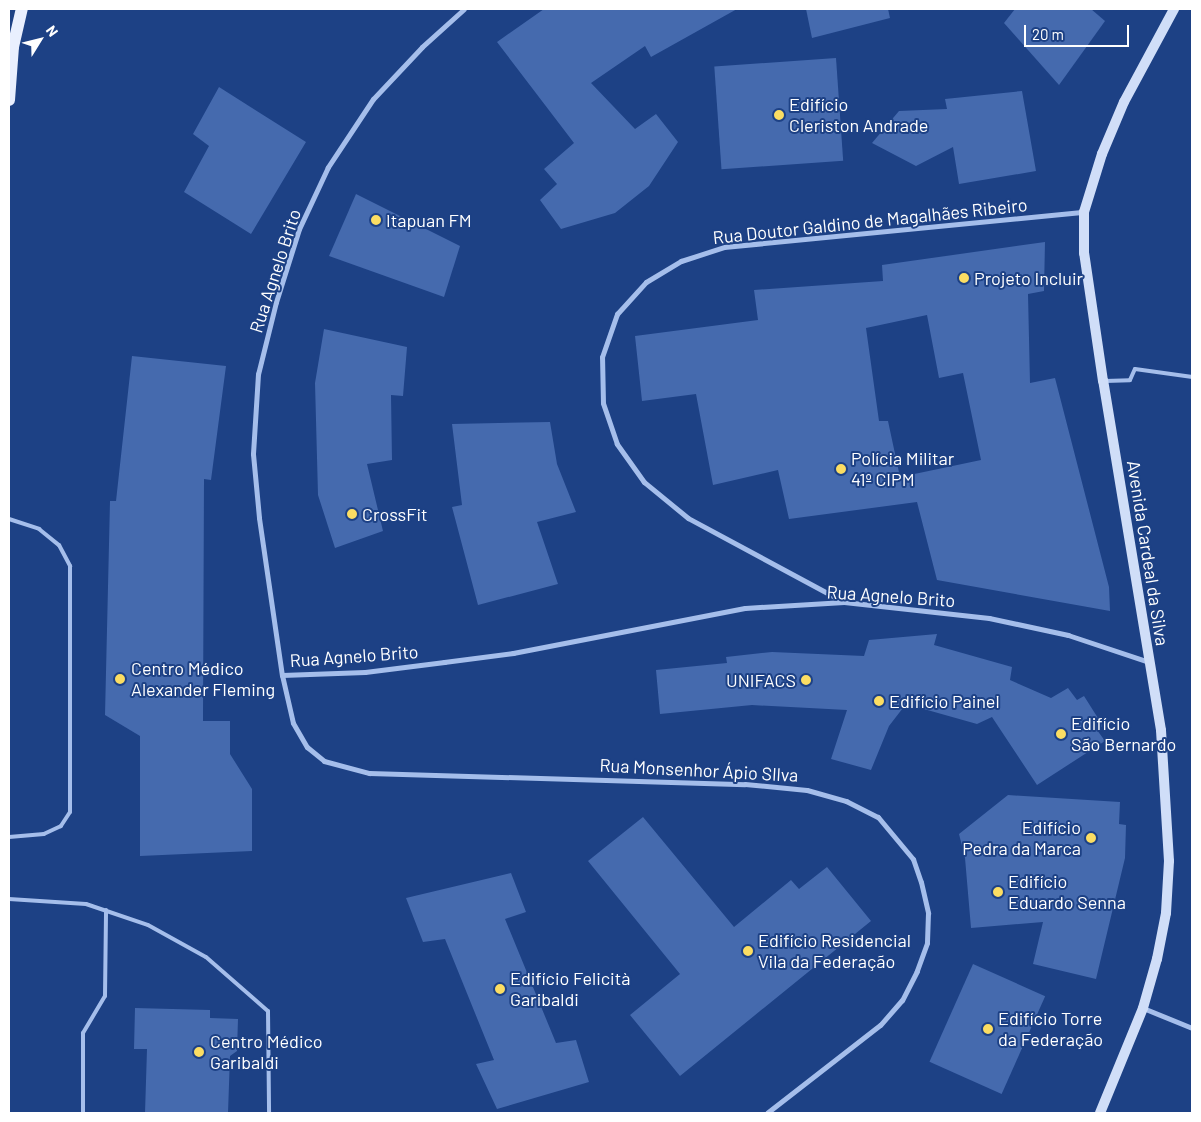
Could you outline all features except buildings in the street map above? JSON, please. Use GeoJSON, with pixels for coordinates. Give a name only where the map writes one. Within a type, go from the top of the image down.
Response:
{"type":"FeatureCollection","features":[{"type":"Feature","properties":{"kind":"main road"},"geometry":{"type":"LineString","coordinates":[[9,100],[13,47],[22,9]]}},
{"type":"Feature","properties":{"kind":"main road","name":"Avenida Cardeal da Silva"},"geometry":{"type":"LineString","coordinates":[[1100,1113],[1143,1008],[1164,922],[1169,861],[1161,730],[1103,382],[1084,253],[1084,212],[1102,154],[1124,102],[1174,9]]}},
{"type":"Feature","properties":{"kind":"street","name":"Rua Agnelo Brito"},"geometry":{"type":"LineString","coordinates":[[464,9],[422,47],[373,99],[328,166],[299,229],[276,302],[258,374],[253,454],[258,518],[282,675],[365,672],[444,662],[513,653],[745,608],[844,602],[989,618],[1068,635],[1149,662]]}},
{"type":"Feature","properties":{"kind":"street","name":"Rua Doutor Galdino de Magalhães Ribeiro"},"geometry":{"type":"LineString","coordinates":[[844,602],[688,518],[644,482],[617,444],[602,403],[602,357],[617,314],[646,282],[681,261],[724,247],[1084,212]]}},
{"type":"Feature","properties":{"kind":"street","name":"Rua Monsenhor Ápio SIlva"},"geometry":{"type":"LineString","coordinates":[[282,675],[293,723],[307,748],[324,761],[369,774],[745,784],[807,790],[846,801],[878,817],[913,859],[921,882],[928,913],[927,943],[918,971],[902,1000],[880,1025],[767,1113]]}},
{"type":"Feature","properties":{"kind":"street"},"geometry":{"type":"LineString","coordinates":[[1143,1008],[1192,1028]]}},
{"type":"Feature","properties":{"kind":"lane"},"geometry":{"type":"LineString","coordinates":[[1103,382],[1130,380],[1135,369],[1192,376]]}},
{"type":"Feature","properties":{"kind":"lane"},"geometry":{"type":"LineString","coordinates":[[9,519],[39,529],[59,545],[70,566],[70,812],[61,826],[44,834],[9,837]]}},
{"type":"Feature","properties":{"kind":"lane"},"geometry":{"type":"LineString","coordinates":[[9,899],[46,900],[106,910],[148,924],[206,957],[268,1011],[269,1113]]}},
{"type":"Feature","properties":{"kind":"lane"},"geometry":{"type":"LineString","coordinates":[[83,1113],[83,1033],[105,996],[106,910]]}},
{"type":"Feature","properties":{"kind":"place","name":"Edifício Cleriston Andrade"},"geometry":{"type":"Point","coordinates":[779,115]}},
{"type":"Feature","properties":{"kind":"place","name":"Itapuan FM"},"geometry":{"type":"Point","coordinates":[376,220]}},
{"type":"Feature","properties":{"kind":"place","name":"Projeto Incluir"},"geometry":{"type":"Point","coordinates":[964,278]}},
{"type":"Feature","properties":{"kind":"place","name":"Polícia Militar 41º CIPM"},"geometry":{"type":"Point","coordinates":[841,469]}},
{"type":"Feature","properties":{"kind":"place","name":"CrossFit"},"geometry":{"type":"Point","coordinates":[352,514]}},
{"type":"Feature","properties":{"kind":"place","name":"Centro Médico Alexander Fleming"},"geometry":{"type":"Point","coordinates":[120,679]}},
{"type":"Feature","properties":{"kind":"place","name":"UNIFACS"},"geometry":{"type":"Point","coordinates":[806,680]}},
{"type":"Feature","properties":{"kind":"place","name":"Edifício Painel"},"geometry":{"type":"Point","coordinates":[879,701]}},
{"type":"Feature","properties":{"kind":"place","name":"Edifício São Bernardo"},"geometry":{"type":"Point","coordinates":[1061,734]}},
{"type":"Feature","properties":{"kind":"place","name":"Edifício Pedra da Marca"},"geometry":{"type":"Point","coordinates":[1091,838]}},
{"type":"Feature","properties":{"kind":"place","name":"Edifício Eduardo Senna"},"geometry":{"type":"Point","coordinates":[998,892]}},
{"type":"Feature","properties":{"kind":"place","name":"Edifício Residencial Vila da Federação"},"geometry":{"type":"Point","coordinates":[748,951]}},
{"type":"Feature","properties":{"kind":"place","name":"Edifício Felicità Garibaldi"},"geometry":{"type":"Point","coordinates":[500,989]}},
{"type":"Feature","properties":{"kind":"place","name":"Edifício Torre da Federação"},"geometry":{"type":"Point","coordinates":[988,1029]}},
{"type":"Feature","properties":{"kind":"place","name":"Centro Médico Garibaldi"},"geometry":{"type":"Point","coordinates":[199,1052]}}]}
